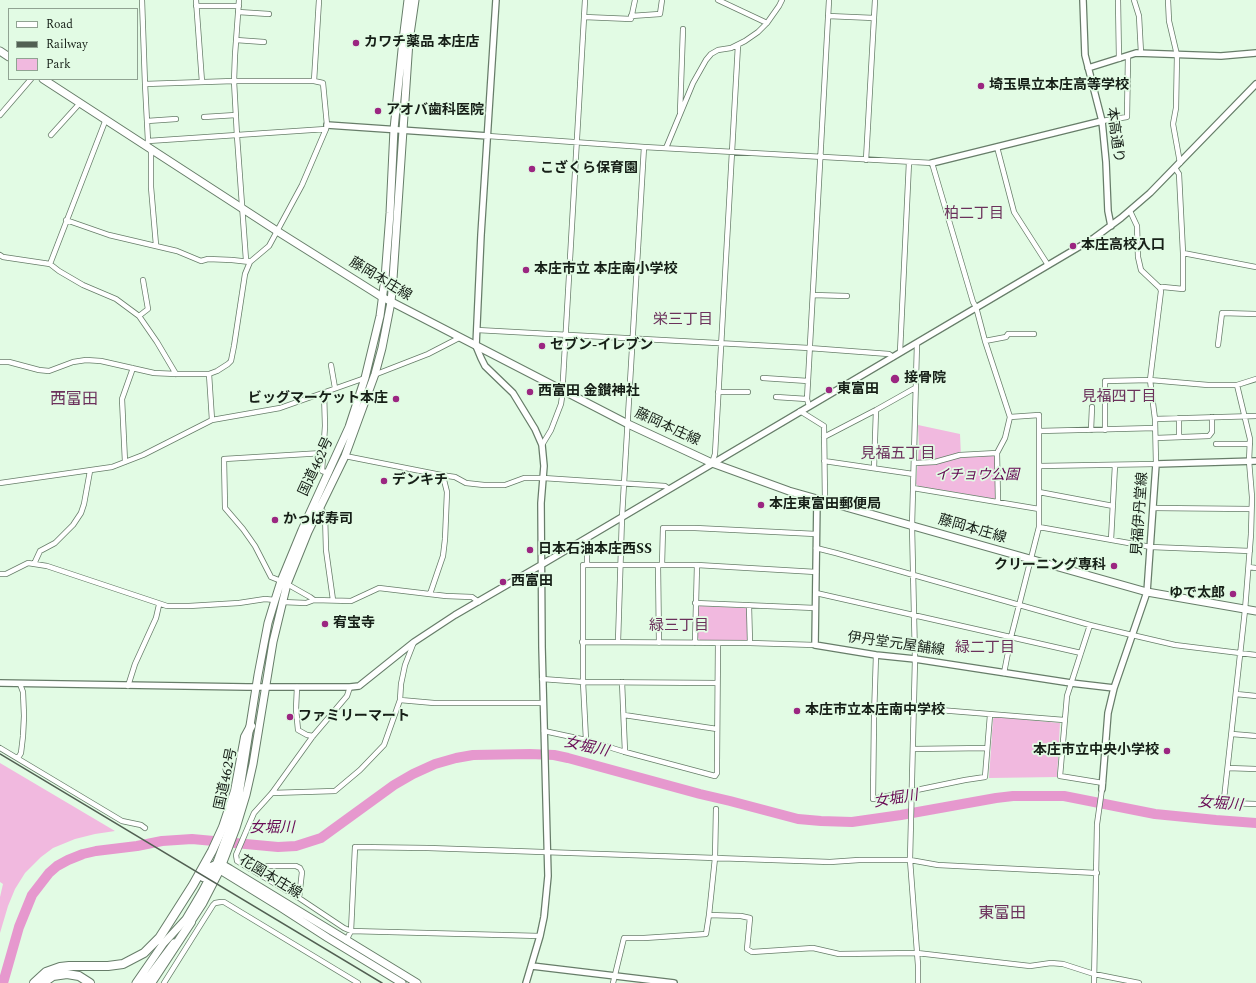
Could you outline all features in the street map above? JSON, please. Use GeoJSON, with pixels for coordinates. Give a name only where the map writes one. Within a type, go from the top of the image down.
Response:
{"type":"FeatureCollection","features":[{"type":"Feature","properties":{"kind":"highway"},"geometry":{"type":"LineString","coordinates":[[158,940],[219,852],[230,827],[245,737],[251,726]]}},
{"type":"Feature","properties":{"kind":"highway"},"geometry":{"type":"LineString","coordinates":[[34,983],[46,972],[60,967],[108,966],[123,964],[144,953],[158,940],[174,921],[206,872],[219,867]]}},
{"type":"Feature","properties":{"kind":"highway"},"geometry":{"type":"LineString","coordinates":[[151,983],[191,922]]}},
{"type":"Feature","properties":{"kind":"highway"},"geometry":{"type":"LineString","coordinates":[[43,983],[53,976],[67,974],[79,976],[90,983]]}},
{"type":"Feature","properties":{"kind":"main road","name":"国道462号"},"geometry":{"type":"LineString","coordinates":[[144,983],[164,955],[191,922],[203,903],[219,867],[219,852],[246,796],[253,764],[273,642],[282,602],[284,582],[302,530],[349,427],[365,378],[380,316],[390,213],[394,129],[402,40],[408,0]]}},
{"type":"Feature","properties":{"kind":"main road","name":"国道462号"},"geometry":{"type":"LineString","coordinates":[[251,726],[256,687],[266,635],[275,600],[345,456],[375,374],[391,302],[397,241],[409,42],[415,0]]}},
{"type":"Feature","properties":{"kind":"main road","name":"藤岡本庄線"},"geometry":{"type":"LineString","coordinates":[[45,80],[148,145],[277,231],[382,297],[628,424],[712,463],[789,491],[1147,592],[1256,611]]}},
{"type":"Feature","properties":{"kind":"main road","name":"国道462号"},"geometry":{"type":"LineString","coordinates":[[136,983],[163,944],[186,919],[219,867]]}},
{"type":"Feature","properties":{"kind":"main road","name":"花園本庄線"},"geometry":{"type":"LineString","coordinates":[[219,867],[304,913],[346,941],[417,983]]}},
{"type":"Feature","properties":{"kind":"main road","name":"花園本庄線"},"geometry":{"type":"LineString","coordinates":[[219,867],[328,938],[402,983]]}},
{"type":"Feature","properties":{"kind":"street"},"geometry":{"type":"LineString","coordinates":[[142,0],[148,145],[156,245]]}},
{"type":"Feature","properties":{"kind":"street"},"geometry":{"type":"LineString","coordinates":[[196,0],[202,82]]}},
{"type":"Feature","properties":{"kind":"street"},"geometry":{"type":"LineString","coordinates":[[239,0],[234,81],[246,260],[250,262]]}},
{"type":"Feature","properties":{"kind":"street"},"geometry":{"type":"LineString","coordinates":[[314,81],[318,0]]}},
{"type":"Feature","properties":{"kind":"street"},"geometry":{"type":"LineString","coordinates":[[496,0],[481,235],[476,346],[485,366],[513,393],[535,429],[542,445],[544,466],[541,503],[541,565],[542,679],[548,853],[547,897],[540,936],[526,983]]}},
{"type":"Feature","properties":{"kind":"street"},"geometry":{"type":"LineString","coordinates":[[542,445],[551,430],[561,404],[585,0]]}},
{"type":"Feature","properties":{"kind":"street"},"geometry":{"type":"LineString","coordinates":[[632,16],[635,0]]}},
{"type":"Feature","properties":{"kind":"street"},"geometry":{"type":"LineString","coordinates":[[584,17],[631,19],[632,16],[660,14],[662,0]]}},
{"type":"Feature","properties":{"kind":"street"},"geometry":{"type":"LineString","coordinates":[[718,0],[767,23]]}},
{"type":"Feature","properties":{"kind":"street"},"geometry":{"type":"LineString","coordinates":[[666,148],[694,83],[706,60],[711,54],[718,50],[731,48],[746,41],[767,23],[782,0]]}},
{"type":"Feature","properties":{"kind":"street"},"geometry":{"type":"LineString","coordinates":[[809,406],[807,399],[809,348],[829,0]]}},
{"type":"Feature","properties":{"kind":"street"},"geometry":{"type":"LineString","coordinates":[[866,160],[876,0]]}},
{"type":"Feature","properties":{"kind":"street","name":"本高通り"},"geometry":{"type":"LineString","coordinates":[[1084,0],[1085,55],[1102,122],[1106,162],[1108,211],[1111,226]]}},
{"type":"Feature","properties":{"kind":"street"},"geometry":{"type":"LineString","coordinates":[[1118,0],[1118,59]]}},
{"type":"Feature","properties":{"kind":"street"},"geometry":{"type":"LineString","coordinates":[[1134,0],[1139,16],[1141,53]]}},
{"type":"Feature","properties":{"kind":"street"},"geometry":{"type":"LineString","coordinates":[[1160,288],[1183,289],[1183,253],[1179,174],[1173,124],[1176,108],[1177,55],[1170,21],[1168,0]]}},
{"type":"Feature","properties":{"kind":"street"},"geometry":{"type":"LineString","coordinates":[[196,6],[239,6]]}},
{"type":"Feature","properties":{"kind":"street"},"geometry":{"type":"LineString","coordinates":[[238,12],[269,14]]}},
{"type":"Feature","properties":{"kind":"street"},"geometry":{"type":"LineString","coordinates":[[828,16],[874,18]]}},
{"type":"Feature","properties":{"kind":"street"},"geometry":{"type":"LineString","coordinates":[[680,118],[683,29]]}},
{"type":"Feature","properties":{"kind":"street"},"geometry":{"type":"LineString","coordinates":[[236,40],[264,42]]}},
{"type":"Feature","properties":{"kind":"street"},"geometry":{"type":"LineString","coordinates":[[712,463],[715,454],[720,343],[738,44]]}},
{"type":"Feature","properties":{"kind":"street"},"geometry":{"type":"LineString","coordinates":[[1088,68],[1128,57],[1136,53],[1220,56],[1256,53]]}},
{"type":"Feature","properties":{"kind":"street"},"geometry":{"type":"LineString","coordinates":[[148,145],[326,127],[394,129],[644,147],[932,163],[1128,116],[1128,57]]}},
{"type":"Feature","properties":{"kind":"street"},"geometry":{"type":"LineString","coordinates":[[0,115],[30,80]]}},
{"type":"Feature","properties":{"kind":"street"},"geometry":{"type":"LineString","coordinates":[[0,362],[9,362],[39,370],[49,370],[73,362],[86,360],[101,361],[154,373],[209,374],[224,368],[231,361],[245,274],[250,262],[269,246],[302,184],[326,127],[323,83],[314,81],[234,81],[145,84]]}},
{"type":"Feature","properties":{"kind":"street"},"geometry":{"type":"LineString","coordinates":[[0,684],[355,687],[363,683],[414,642],[444,622],[1094,238],[1130,211],[1150,193],[1256,84]]}},
{"type":"Feature","properties":{"kind":"street"},"geometry":{"type":"LineString","coordinates":[[51,135],[80,103]]}},
{"type":"Feature","properties":{"kind":"street"},"geometry":{"type":"LineString","coordinates":[[204,117],[236,115]]}},
{"type":"Feature","properties":{"kind":"street"},"geometry":{"type":"LineString","coordinates":[[147,121],[176,119]]}},
{"type":"Feature","properties":{"kind":"street"},"geometry":{"type":"LineString","coordinates":[[50,264],[106,120]]}},
{"type":"Feature","properties":{"kind":"street"},"geometry":{"type":"LineString","coordinates":[[618,642],[622,517],[644,147]]}},
{"type":"Feature","properties":{"kind":"street"},"geometry":{"type":"LineString","coordinates":[[997,147],[1014,212],[1048,265]]}},
{"type":"Feature","properties":{"kind":"street"},"geometry":{"type":"LineString","coordinates":[[900,352],[909,162]]}},
{"type":"Feature","properties":{"kind":"street"},"geometry":{"type":"LineString","coordinates":[[932,163],[973,302],[976,307],[985,341],[1010,417],[1005,438],[997,453],[998,501]]}},
{"type":"Feature","properties":{"kind":"street"},"geometry":{"type":"LineString","coordinates":[[1039,466],[1156,464],[1156,438],[1150,380],[1161,295],[1160,288],[1140,270],[1137,226],[1130,211]]}},
{"type":"Feature","properties":{"kind":"street"},"geometry":{"type":"LineString","coordinates":[[66,220],[109,235],[177,251],[201,261],[208,259],[250,262]]}},
{"type":"Feature","properties":{"kind":"street"},"geometry":{"type":"LineString","coordinates":[[1183,253],[1256,267]]}},
{"type":"Feature","properties":{"kind":"street"},"geometry":{"type":"LineString","coordinates":[[0,255],[2,257],[50,264],[83,285],[116,299],[139,316],[176,374]]}},
{"type":"Feature","properties":{"kind":"street"},"geometry":{"type":"LineString","coordinates":[[139,316],[148,309],[143,280]]}},
{"type":"Feature","properties":{"kind":"street"},"geometry":{"type":"LineString","coordinates":[[812,294],[847,296]]}},
{"type":"Feature","properties":{"kind":"street"},"geometry":{"type":"LineString","coordinates":[[1218,345],[1222,313],[1256,314]]}},
{"type":"Feature","properties":{"kind":"street"},"geometry":{"type":"LineString","coordinates":[[477,330],[809,348],[889,354],[893,356]]}},
{"type":"Feature","properties":{"kind":"street"},"geometry":{"type":"LineString","coordinates":[[985,341],[1006,337],[1008,334],[1034,334]]}},
{"type":"Feature","properties":{"kind":"street"},"geometry":{"type":"LineString","coordinates":[[0,483],[112,467],[212,420],[280,408],[428,354],[459,338]]}},
{"type":"Feature","properties":{"kind":"street"},"geometry":{"type":"LineString","coordinates":[[917,343],[915,388],[915,463],[913,474],[912,526],[915,659],[913,798],[910,860],[918,983]]}},
{"type":"Feature","properties":{"kind":"street"},"geometry":{"type":"LineString","coordinates":[[331,366],[336,388]]}},
{"type":"Feature","properties":{"kind":"street"},"geometry":{"type":"LineString","coordinates":[[125,462],[122,400],[133,368]]}},
{"type":"Feature","properties":{"kind":"street"},"geometry":{"type":"LineString","coordinates":[[209,374],[212,420]]}},
{"type":"Feature","properties":{"kind":"street"},"geometry":{"type":"LineString","coordinates":[[763,378],[808,381]]}},
{"type":"Feature","properties":{"kind":"street"},"geometry":{"type":"LineString","coordinates":[[1105,430],[1104,381],[1150,380],[1208,385],[1237,385],[1256,379]]}},
{"type":"Feature","properties":{"kind":"street"},"geometry":{"type":"LineString","coordinates":[[1237,385],[1250,439],[1249,461],[1254,497],[1251,509],[1254,534],[1248,567],[1245,610],[1224,799],[1227,803],[1256,804]]}},
{"type":"Feature","properties":{"kind":"street"},"geometry":{"type":"LineString","coordinates":[[824,437],[915,388]]}},
{"type":"Feature","properties":{"kind":"street"},"geometry":{"type":"LineString","coordinates":[[324,392],[325,426],[322,471],[329,473]]}},
{"type":"Feature","properties":{"kind":"street"},"geometry":{"type":"LineString","coordinates":[[718,392],[748,392]]}},
{"type":"Feature","properties":{"kind":"street"},"geometry":{"type":"LineString","coordinates":[[776,397],[807,399]]}},
{"type":"Feature","properties":{"kind":"street"},"geometry":{"type":"LineString","coordinates":[[1091,430],[1092,407]]}},
{"type":"Feature","properties":{"kind":"street"},"geometry":{"type":"LineString","coordinates":[[874,468],[876,410]]}},
{"type":"Feature","properties":{"kind":"street"},"geometry":{"type":"LineString","coordinates":[[800,411],[824,426],[825,501]]}},
{"type":"Feature","properties":{"kind":"street"},"geometry":{"type":"LineString","coordinates":[[1004,673],[1011,637],[1039,527],[1039,415],[1010,417]]}},
{"type":"Feature","properties":{"kind":"street"},"geometry":{"type":"LineString","coordinates":[[1154,419],[1256,416]]}},
{"type":"Feature","properties":{"kind":"street"},"geometry":{"type":"LineString","coordinates":[[1156,438],[1209,436],[1212,432],[1212,417]]}},
{"type":"Feature","properties":{"kind":"street"},"geometry":{"type":"LineString","coordinates":[[1179,418],[1179,437]]}},
{"type":"Feature","properties":{"kind":"street"},"geometry":{"type":"LineString","coordinates":[[1040,431],[1155,428]]}},
{"type":"Feature","properties":{"kind":"street"},"geometry":{"type":"LineString","coordinates":[[1216,444],[1250,444]]}},
{"type":"Feature","properties":{"kind":"street"},"geometry":{"type":"LineString","coordinates":[[314,600],[284,582],[271,577],[255,546],[225,508],[224,460],[323,453]]}},
{"type":"Feature","properties":{"kind":"street"},"geometry":{"type":"LineString","coordinates":[[915,463],[935,462],[960,455],[997,453]]}},
{"type":"Feature","properties":{"kind":"street"},"geometry":{"type":"LineString","coordinates":[[345,456],[441,475],[455,476],[466,483],[484,485],[505,485],[524,478],[543,478],[665,486],[669,489]]}},
{"type":"Feature","properties":{"kind":"street"},"geometry":{"type":"LineString","coordinates":[[824,461],[913,474]]}},
{"type":"Feature","properties":{"kind":"street","name":"見福伊丹堂線"},"geometry":{"type":"LineString","coordinates":[[1147,592],[1156,464],[1256,461]]}},
{"type":"Feature","properties":{"kind":"street"},"geometry":{"type":"LineString","coordinates":[[1112,540],[1115,465]]}},
{"type":"Feature","properties":{"kind":"street"},"geometry":{"type":"LineString","coordinates":[[34,564],[40,551],[55,543],[81,513],[90,471]]}},
{"type":"Feature","properties":{"kind":"street"},"geometry":{"type":"LineString","coordinates":[[430,594],[443,556],[445,539],[447,492],[441,475]]}},
{"type":"Feature","properties":{"kind":"street"},"geometry":{"type":"LineString","coordinates":[[913,488],[1039,509]]}},
{"type":"Feature","properties":{"kind":"street"},"geometry":{"type":"LineString","coordinates":[[1039,492],[1113,506]]}},
{"type":"Feature","properties":{"kind":"street"},"geometry":{"type":"LineString","coordinates":[[582,642],[750,643],[815,646],[817,499]]}},
{"type":"Feature","properties":{"kind":"street"},"geometry":{"type":"LineString","coordinates":[[320,508],[325,514],[326,554],[333,600]]}},
{"type":"Feature","properties":{"kind":"street"},"geometry":{"type":"LineString","coordinates":[[1154,508],[1251,509]]}},
{"type":"Feature","properties":{"kind":"street"},"geometry":{"type":"LineString","coordinates":[[1039,527],[1151,547],[1250,551]]}},
{"type":"Feature","properties":{"kind":"street"},"geometry":{"type":"LineString","coordinates":[[659,643],[660,564],[663,528],[695,528],[816,534]]}},
{"type":"Feature","properties":{"kind":"street"},"geometry":{"type":"LineString","coordinates":[[587,538],[587,565]]}},
{"type":"Feature","properties":{"kind":"street"},"geometry":{"type":"LineString","coordinates":[[816,548],[1132,636],[1175,644],[1256,655]]}},
{"type":"Feature","properties":{"kind":"street"},"geometry":{"type":"LineString","coordinates":[[0,574],[6,574],[28,563],[47,566],[160,605],[167,606],[239,603],[265,599],[275,600]]}},
{"type":"Feature","properties":{"kind":"street"},"geometry":{"type":"LineString","coordinates":[[586,740],[582,642],[583,565],[696,565],[816,572]]}},
{"type":"Feature","properties":{"kind":"street"},"geometry":{"type":"LineString","coordinates":[[695,643],[696,565]]}},
{"type":"Feature","properties":{"kind":"street"},"geometry":{"type":"LineString","coordinates":[[1248,567],[1256,568]]}},
{"type":"Feature","properties":{"kind":"street"},"geometry":{"type":"LineString","coordinates":[[282,602],[306,603],[314,600],[351,601],[379,588],[472,597],[479,602]]}},
{"type":"Feature","properties":{"kind":"street"},"geometry":{"type":"LineString","coordinates":[[1094,983],[1098,824],[1108,713],[1114,688],[1147,592]]}},
{"type":"Feature","properties":{"kind":"street"},"geometry":{"type":"LineString","coordinates":[[816,593],[1081,653]]}},
{"type":"Feature","properties":{"kind":"street"},"geometry":{"type":"LineString","coordinates":[[695,603],[816,608]]}},
{"type":"Feature","properties":{"kind":"street"},"geometry":{"type":"LineString","coordinates":[[128,686],[135,664],[156,618],[160,605]]}},
{"type":"Feature","properties":{"kind":"street"},"geometry":{"type":"LineString","coordinates":[[749,606],[750,643]]}},
{"type":"Feature","properties":{"kind":"street"},"geometry":{"type":"LineString","coordinates":[[1090,625],[1066,696],[1060,776],[1102,786]]}},
{"type":"Feature","properties":{"kind":"street"},"geometry":{"type":"LineString","coordinates":[[272,793],[335,791],[360,770],[384,745],[400,700],[404,671],[414,642]]}},
{"type":"Feature","properties":{"kind":"street"},"geometry":{"type":"LineString","coordinates":[[544,731],[586,740],[715,776],[717,773],[718,643]]}},
{"type":"Feature","properties":{"kind":"street","name":"伊丹堂元屋舗線"},"geometry":{"type":"LineString","coordinates":[[815,646],[1114,688]]}},
{"type":"Feature","properties":{"kind":"street"},"geometry":{"type":"LineString","coordinates":[[876,655],[874,799],[985,777],[990,715]]}},
{"type":"Feature","properties":{"kind":"street"},"geometry":{"type":"LineString","coordinates":[[542,679],[583,682],[717,683]]}},
{"type":"Feature","properties":{"kind":"street"},"geometry":{"type":"LineString","coordinates":[[622,682],[625,752]]}},
{"type":"Feature","properties":{"kind":"street"},"geometry":{"type":"LineString","coordinates":[[18,758],[23,736],[24,716],[23,692],[20,684]]}},
{"type":"Feature","properties":{"kind":"street"},"geometry":{"type":"LineString","coordinates":[[297,687],[296,709],[298,730],[313,736]]}},
{"type":"Feature","properties":{"kind":"street"},"geometry":{"type":"LineString","coordinates":[[350,687],[347,696],[313,736],[272,793],[258,807],[246,830],[236,855],[239,863],[299,898],[344,928],[351,931],[540,936]]}},
{"type":"Feature","properties":{"kind":"street"},"geometry":{"type":"LineString","coordinates":[[1236,694],[1256,696]]}},
{"type":"Feature","properties":{"kind":"street"},"geometry":{"type":"LineString","coordinates":[[400,700],[434,703],[543,704]]}},
{"type":"Feature","properties":{"kind":"street"},"geometry":{"type":"LineString","coordinates":[[914,708],[1064,720]]}},
{"type":"Feature","properties":{"kind":"street"},"geometry":{"type":"LineString","coordinates":[[624,716],[717,729]]}},
{"type":"Feature","properties":{"kind":"street"},"geometry":{"type":"LineString","coordinates":[[1232,734],[1256,736]]}},
{"type":"Feature","properties":{"kind":"street"},"geometry":{"type":"LineString","coordinates":[[0,748],[122,821],[141,824],[144,828]]}},
{"type":"Feature","properties":{"kind":"street"},"geometry":{"type":"LineString","coordinates":[[914,749],[987,748]]}},
{"type":"Feature","properties":{"kind":"street"},"geometry":{"type":"LineString","coordinates":[[1228,768],[1256,770]]}},
{"type":"Feature","properties":{"kind":"street"},"geometry":{"type":"LineString","coordinates":[[613,983],[624,938],[706,934],[715,858],[716,809]]}},
{"type":"Feature","properties":{"kind":"street"},"geometry":{"type":"LineString","coordinates":[[346,941],[351,931],[355,847],[830,862],[859,860],[910,860],[938,865],[1097,873]]}},
{"type":"Feature","properties":{"kind":"street"},"geometry":{"type":"LineString","coordinates":[[256,869],[262,866],[296,866],[300,868],[302,872],[299,898]]}},
{"type":"Feature","properties":{"kind":"street"},"geometry":{"type":"LineString","coordinates":[[164,983],[213,905],[215,903],[224,902],[358,983]]}},
{"type":"Feature","properties":{"kind":"street"},"geometry":{"type":"LineString","coordinates":[[709,915],[742,916],[750,918],[747,949],[752,952],[814,948],[840,954],[917,953],[1030,966],[1050,963],[1063,964],[1094,974],[1139,983]]}},
{"type":"Feature","properties":{"kind":"street"},"geometry":{"type":"LineString","coordinates":[[532,966],[674,983]]}},
{"type":"Feature","properties":{"kind":"green space","name":"イチョウ公園"},"geometry":{"type":"Polygon","coordinates":[[[918,425],[960,434],[961,457],[993,454],[995,456],[996,499],[918,486],[916,484],[919,447],[918,425]]]}},
{"type":"Feature","properties":{"kind":"green space"},"geometry":{"type":"Polygon","coordinates":[[[700,606],[746,608],[748,639],[746,641],[700,640],[698,638],[698,608],[700,606]]]}},
{"type":"Feature","properties":{"kind":"green space"},"geometry":{"type":"Polygon","coordinates":[[[995,717],[1060,723],[1057,777],[989,778],[993,719],[995,717]]]}},
{"type":"Feature","properties":{"kind":"green space"},"geometry":{"type":"Polygon","coordinates":[[[0,763],[115,831],[75,839],[53,848],[41,857],[25,873],[15,889],[0,933],[0,897],[3,884],[0,882],[0,763]]]}},
{"type":"Feature","properties":{"kind":"waterway","name":"女堀川"},"geometry":{"type":"LineString","coordinates":[[3,983],[19,927],[32,895],[49,873],[57,866],[68,860],[96,851],[162,841],[192,839],[278,847],[296,846],[321,838],[394,785],[413,774],[435,764],[473,755],[554,755],[798,819],[821,821],[852,822],[1013,796],[1064,796],[1155,814],[1256,823]]}},
{"type":"Feature","properties":{"kind":"railway"},"geometry":{"type":"LineString","coordinates":[[0,754],[382,983]]}},
{"type":"Feature","properties":{"kind":"place","name":"カワチ薬品 本庄店"},"geometry":{"type":"Point","coordinates":[356,43]}},
{"type":"Feature","properties":{"kind":"place","name":"埼玉県立本庄高等学校"},"geometry":{"type":"Point","coordinates":[981,86]}},
{"type":"Feature","properties":{"kind":"place","name":"アオバ歯科医院"},"geometry":{"type":"Point","coordinates":[378,111]}},
{"type":"Feature","properties":{"kind":"place","name":"こざくら保育園"},"geometry":{"type":"Point","coordinates":[532,169]}},
{"type":"Feature","properties":{"kind":"place","name":"本庄高校入口"},"geometry":{"type":"Point","coordinates":[1073,246]}},
{"type":"Feature","properties":{"kind":"place","name":"本庄市立 本庄南小学校"},"geometry":{"type":"Point","coordinates":[526,270]}},
{"type":"Feature","properties":{"kind":"place","name":"セブン-イレブン"},"geometry":{"type":"Point","coordinates":[542,346]}},
{"type":"Feature","properties":{"kind":"place","name":"接骨院"},"geometry":{"type":"Point","coordinates":[895,379]}},
{"type":"Feature","properties":{"kind":"place","name":"東富田"},"geometry":{"type":"Point","coordinates":[829,390]}},
{"type":"Feature","properties":{"kind":"place","name":"西富田 金鑚神社"},"geometry":{"type":"Point","coordinates":[530,392]}},
{"type":"Feature","properties":{"kind":"place","name":"ビッグマーケット本庄"},"geometry":{"type":"Point","coordinates":[396,399]}},
{"type":"Feature","properties":{"kind":"place","name":"デンキチ"},"geometry":{"type":"Point","coordinates":[384,481]}},
{"type":"Feature","properties":{"kind":"place","name":"本庄東富田郵便局"},"geometry":{"type":"Point","coordinates":[761,505]}},
{"type":"Feature","properties":{"kind":"place","name":"かっぱ寿司"},"geometry":{"type":"Point","coordinates":[275,520]}},
{"type":"Feature","properties":{"kind":"place","name":"日本石油本庄西SS"},"geometry":{"type":"Point","coordinates":[530,550]}},
{"type":"Feature","properties":{"kind":"place","name":"クリーニング専科"},"geometry":{"type":"Point","coordinates":[1114,566]}},
{"type":"Feature","properties":{"kind":"place","name":"西富田"},"geometry":{"type":"Point","coordinates":[503,582]}},
{"type":"Feature","properties":{"kind":"place","name":"ゆで太郎"},"geometry":{"type":"Point","coordinates":[1233,594]}},
{"type":"Feature","properties":{"kind":"place","name":"宥宝寺"},"geometry":{"type":"Point","coordinates":[325,624]}},
{"type":"Feature","properties":{"kind":"place","name":"本庄市立本庄南中学校"},"geometry":{"type":"Point","coordinates":[797,711]}},
{"type":"Feature","properties":{"kind":"place","name":"ファミリーマート"},"geometry":{"type":"Point","coordinates":[290,717]}},
{"type":"Feature","properties":{"kind":"place","name":"本庄市立中央小学校"},"geometry":{"type":"Point","coordinates":[1167,751]}},
{"type":"Feature","properties":{"kind":"district","name":"柏二丁目"},"geometry":{"type":"Point","coordinates":[974,215]}},
{"type":"Feature","properties":{"kind":"district","name":"栄三丁目"},"geometry":{"type":"Point","coordinates":[683,321]}},
{"type":"Feature","properties":{"kind":"district","name":"見福四丁目"},"geometry":{"type":"Point","coordinates":[1119,398]}},
{"type":"Feature","properties":{"kind":"district","name":"西富田"},"geometry":{"type":"Point","coordinates":[74,401]}},
{"type":"Feature","properties":{"kind":"district","name":"見福五丁目"},"geometry":{"type":"Point","coordinates":[898,455]}},
{"type":"Feature","properties":{"kind":"district","name":"緑三丁目"},"geometry":{"type":"Point","coordinates":[679,627]}},
{"type":"Feature","properties":{"kind":"district","name":"緑二丁目"},"geometry":{"type":"Point","coordinates":[985,649]}},
{"type":"Feature","properties":{"kind":"district","name":"東富田"},"geometry":{"type":"Point","coordinates":[1002,915]}}]}
